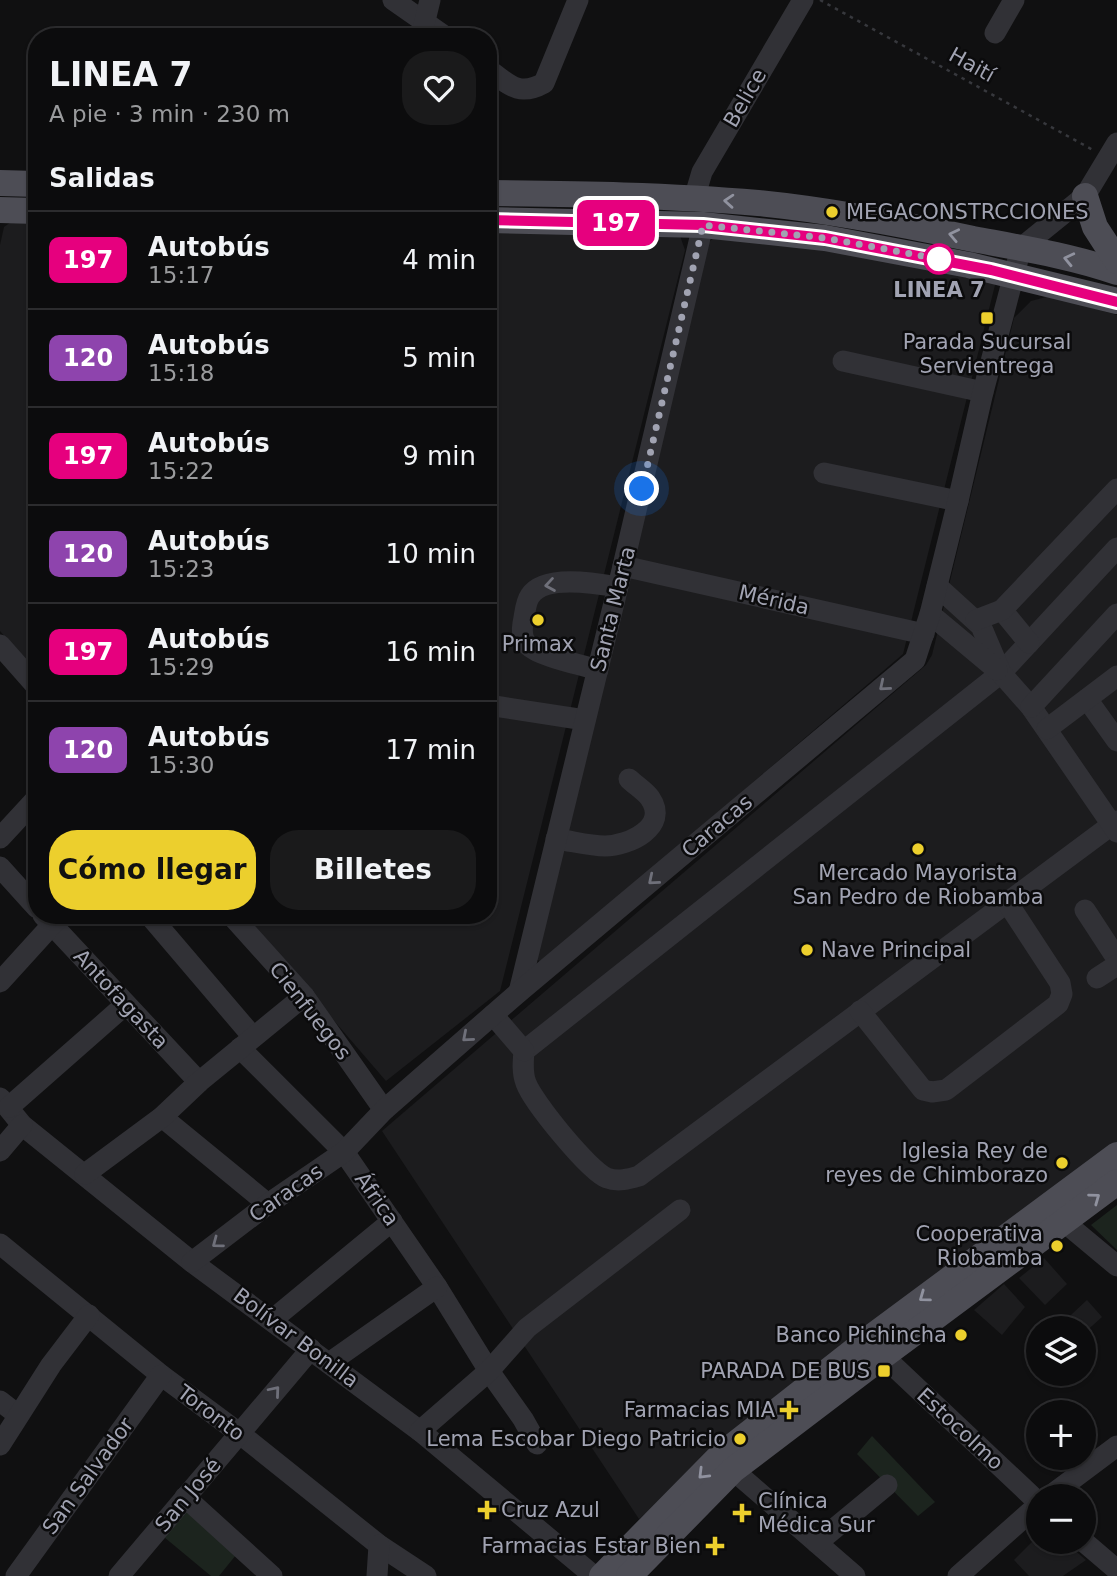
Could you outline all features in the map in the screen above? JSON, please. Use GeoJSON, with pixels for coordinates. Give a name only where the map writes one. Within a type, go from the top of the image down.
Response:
{"type":"FeatureCollection","features":[{"type":"Feature","properties":{"kind":"main road"},"geometry":{"type":"LineString","coordinates":[[0,183],[28,184]]}},
{"type":"Feature","properties":{"kind":"main road"},"geometry":{"type":"LineString","coordinates":[[497,193],[760,203],[842,214],[1021,248],[1117,272]]}},
{"type":"Feature","properties":{"kind":"main road"},"geometry":{"type":"LineString","coordinates":[[1085,196],[1095,227],[1117,261]]}},
{"type":"Feature","properties":{"kind":"main road"},"geometry":{"type":"LineString","coordinates":[[0,210],[28,211]]}},
{"type":"Feature","properties":{"kind":"main road"},"geometry":{"type":"LineString","coordinates":[[497,220],[703,225],[825,238],[1014,275],[1117,302]]}},
{"type":"Feature","properties":{"kind":"main road"},"geometry":{"type":"LineString","coordinates":[[629,1576],[733,1471],[883,1356],[1056,1213],[1117,1155]]}},
{"type":"Feature","properties":{"kind":"main road"},"geometry":{"type":"LineString","coordinates":[[602,1576],[720,1456],[869,1339],[1056,1213],[1117,1182]]}},
{"type":"Feature","properties":{"kind":"street"},"geometry":{"type":"LineString","coordinates":[[393,0],[422,28]]}},
{"type":"Feature","properties":{"kind":"street"},"geometry":{"type":"LineString","coordinates":[[423,28],[430,0]]}},
{"type":"Feature","properties":{"kind":"street"},"geometry":{"type":"LineString","coordinates":[[497,76],[517,90],[532,90],[544,83],[578,0]]}},
{"type":"Feature","properties":{"kind":"street","name":"Belice"},"geometry":{"type":"LineString","coordinates":[[694,199],[702,172],[803,0]]}},
{"type":"Feature","properties":{"kind":"street"},"geometry":{"type":"LineString","coordinates":[[995,33],[1014,0]]}},
{"type":"Feature","properties":{"kind":"street"},"geometry":{"type":"LineString","coordinates":[[1021,248],[1085,196],[1112,151]]}},
{"type":"Feature","properties":{"kind":"street","name":"Santa Marta"},"geometry":{"type":"LineString","coordinates":[[519,992],[621,577],[703,225]]}},
{"type":"Feature","properties":{"kind":"street","name":"Caracas"},"geometry":{"type":"LineString","coordinates":[[192,1262],[268,1204],[344,1152],[384,1110],[519,992],[915,660],[937,586],[983,392],[1021,248]]}},
{"type":"Feature","properties":{"kind":"street"},"geometry":{"type":"LineString","coordinates":[[843,361],[983,392]]}},
{"type":"Feature","properties":{"kind":"street"},"geometry":{"type":"LineString","coordinates":[[824,472],[958,501]]}},
{"type":"Feature","properties":{"kind":"street"},"geometry":{"type":"LineString","coordinates":[[976,620],[1002,610],[1117,489]]}},
{"type":"Feature","properties":{"kind":"street"},"geometry":{"type":"LineString","coordinates":[[524,1051],[1001,673],[1117,548]]}},
{"type":"Feature","properties":{"kind":"street","name":"Mérida"},"geometry":{"type":"LineString","coordinates":[[598,670],[535,650],[524,642],[521,633],[528,598],[538,586],[621,577],[927,624]]}},
{"type":"Feature","properties":{"kind":"street"},"geometry":{"type":"LineString","coordinates":[[937,586],[981,626],[1001,673]]}},
{"type":"Feature","properties":{"kind":"street"},"geometry":{"type":"LineString","coordinates":[[1002,610],[1029,643]]}},
{"type":"Feature","properties":{"kind":"street"},"geometry":{"type":"LineString","coordinates":[[1031,707],[1117,614]]}},
{"type":"Feature","properties":{"kind":"street"},"geometry":{"type":"LineString","coordinates":[[493,1015],[524,1051],[523,1071],[527,1086],[575,1152],[606,1178],[622,1181],[639,1175],[1007,902],[1115,826],[1031,707],[1001,673],[927,624]]}},
{"type":"Feature","properties":{"kind":"street"},"geometry":{"type":"LineString","coordinates":[[0,645],[28,677]]}},
{"type":"Feature","properties":{"kind":"street"},"geometry":{"type":"LineString","coordinates":[[1047,729],[1117,676]]}},
{"type":"Feature","properties":{"kind":"street"},"geometry":{"type":"LineString","coordinates":[[1087,699],[1117,741]]}},
{"type":"Feature","properties":{"kind":"street"},"geometry":{"type":"LineString","coordinates":[[497,706],[585,720]]}},
{"type":"Feature","properties":{"kind":"street"},"geometry":{"type":"LineString","coordinates":[[556,838],[603,846],[620,845],[639,838],[651,825],[654,813],[650,799],[629,779]]}},
{"type":"Feature","properties":{"kind":"street"},"geometry":{"type":"LineString","coordinates":[[0,838],[28,808]]}},
{"type":"Feature","properties":{"kind":"street"},"geometry":{"type":"LineString","coordinates":[[0,867],[28,898]]}},
{"type":"Feature","properties":{"kind":"street"},"geometry":{"type":"LineString","coordinates":[[860,1011],[923,1090],[946,1090],[1058,1003],[1062,994],[1060,983],[1007,902]]}},
{"type":"Feature","properties":{"kind":"street"},"geometry":{"type":"LineString","coordinates":[[1085,910],[1117,959]]}},
{"type":"Feature","properties":{"kind":"street"},"geometry":{"type":"LineString","coordinates":[[0,982],[47,924]]}},
{"type":"Feature","properties":{"kind":"street","name":"Antofagasta"},"geometry":{"type":"LineString","coordinates":[[57,924],[125,1005],[199,1082]]}},
{"type":"Feature","properties":{"kind":"street","name":"África"},"geometry":{"type":"LineString","coordinates":[[156,924],[247,1042],[344,1152],[437,1287],[537,1444]]}},
{"type":"Feature","properties":{"kind":"street","name":"Cienfuegos"},"geometry":{"type":"LineString","coordinates":[[240,924],[304,996],[384,1110]]}},
{"type":"Feature","properties":{"kind":"street"},"geometry":{"type":"LineString","coordinates":[[1097,978],[1117,965]]}},
{"type":"Feature","properties":{"kind":"street"},"geometry":{"type":"LineString","coordinates":[[85,1174],[162,1117],[199,1082],[304,996]]}},
{"type":"Feature","properties":{"kind":"street"},"geometry":{"type":"LineString","coordinates":[[5,1103],[125,1005]]}},
{"type":"Feature","properties":{"kind":"street","name":"Bolívar Bonilla"},"geometry":{"type":"LineString","coordinates":[[5,1103],[22,1125],[192,1262],[420,1431],[594,1576]]}},
{"type":"Feature","properties":{"kind":"street"},"geometry":{"type":"LineString","coordinates":[[162,1117],[268,1204]]}},
{"type":"Feature","properties":{"kind":"street"},"geometry":{"type":"LineString","coordinates":[[0,1151],[22,1125]]}},
{"type":"Feature","properties":{"kind":"street"},"geometry":{"type":"LineString","coordinates":[[420,1431],[489,1371],[527,1328],[680,1210]]}},
{"type":"Feature","properties":{"kind":"street"},"geometry":{"type":"LineString","coordinates":[[1056,1213],[1117,1266]]}},
{"type":"Feature","properties":{"kind":"street"},"geometry":{"type":"LineString","coordinates":[[272,1320],[392,1221]]}},
{"type":"Feature","properties":{"kind":"street","name":"Toronto"},"geometry":{"type":"LineString","coordinates":[[0,1244],[160,1375],[239,1433],[379,1545],[426,1576]]}},
{"type":"Feature","properties":{"kind":"street"},"geometry":{"type":"LineString","coordinates":[[329,1363],[437,1287]]}},
{"type":"Feature","properties":{"kind":"street"},"geometry":{"type":"LineString","coordinates":[[0,1445],[51,1365],[89,1315]]}},
{"type":"Feature","properties":{"kind":"street","name":"San José"},"geometry":{"type":"LineString","coordinates":[[130,1572],[185,1497],[311,1349]]}},
{"type":"Feature","properties":{"kind":"street","name":"Estocolmo"},"geometry":{"type":"LineString","coordinates":[[883,1356],[1026,1492]]}},
{"type":"Feature","properties":{"kind":"street","name":"San Salvador"},"geometry":{"type":"LineString","coordinates":[[16,1576],[160,1375]]}},
{"type":"Feature","properties":{"kind":"street"},"geometry":{"type":"LineString","coordinates":[[0,1401],[18,1415]]}},
{"type":"Feature","properties":{"kind":"street"},"geometry":{"type":"LineString","coordinates":[[1066,1484],[1117,1446]]}},
{"type":"Feature","properties":{"kind":"street"},"geometry":{"type":"LineString","coordinates":[[733,1471],[855,1576]]}},
{"type":"Feature","properties":{"kind":"street"},"geometry":{"type":"LineString","coordinates":[[817,1543],[887,1485]]}},
{"type":"Feature","properties":{"kind":"street"},"geometry":{"type":"LineString","coordinates":[[185,1497],[272,1576]]}},
{"type":"Feature","properties":{"kind":"street"},"geometry":{"type":"LineString","coordinates":[[958,1576],[1026,1514]]}},
{"type":"Feature","properties":{"kind":"street"},"geometry":{"type":"LineString","coordinates":[[377,1576],[379,1545]]}},
{"type":"Feature","properties":{"kind":"street"},"geometry":{"type":"LineString","coordinates":[[1096,1552],[1117,1570]]}},
{"type":"Feature","properties":{"kind":"path","name":"Haití"},"geometry":{"type":"LineString","coordinates":[[820,0],[1112,151]]}},
{"type":"Feature","properties":{"kind":"shaded area"},"geometry":{"type":"Polygon","coordinates":[[[14,220],[28,221],[28,664],[0,631],[0,245],[4,227],[14,220]]]}},
{"type":"Feature","properties":{"kind":"shaded area"},"geometry":{"type":"Polygon","coordinates":[[[497,231],[679,233],[685,250],[500,991],[386,1081],[251,924],[497,924],[497,231]]]}},
{"type":"Feature","properties":{"kind":"shaded area"},"geometry":{"type":"Polygon","coordinates":[[[717,235],[989,275],[995,285],[903,654],[542,963],[535,958],[708,243],[717,235]]]}},
{"type":"Feature","properties":{"kind":"shaded area","name":"Mercado Mayorista San Pedro de Riobamba"},"geometry":{"type":"Polygon","coordinates":[[[1050,296],[1117,315],[1117,1144],[893,1310],[639,1519],[382,1131],[926,665],[932,655],[1014,318],[1031,301],[1050,296]]]}},
{"type":"Feature","properties":{"kind":"shaded area"},"geometry":{"type":"Polygon","coordinates":[[[1117,1205],[1117,1250],[1091,1225],[1117,1205]]]}},
{"type":"Feature","properties":{"kind":"shaded area"},"geometry":{"type":"Polygon","coordinates":[[[1044,1258],[1067,1284],[1045,1305],[1019,1278],[1044,1258]]]}},
{"type":"Feature","properties":{"kind":"shaded area"},"geometry":{"type":"Polygon","coordinates":[[[1004,1284],[1025,1307],[1002,1335],[974,1310],[1004,1284]]]}},
{"type":"Feature","properties":{"kind":"shaded area"},"geometry":{"type":"Polygon","coordinates":[[[1087,1300],[1102,1317],[1096,1322],[1096,1316],[1070,1316],[1087,1300]]]}},
{"type":"Feature","properties":{"kind":"shaded area"},"geometry":{"type":"Polygon","coordinates":[[[872,1436],[935,1502],[918,1516],[857,1454],[872,1436]]]}},
{"type":"Feature","properties":{"kind":"shaded area"},"geometry":{"type":"Polygon","coordinates":[[[187,1508],[240,1550],[219,1576],[211,1576],[164,1537],[187,1508]]]}},
{"type":"Feature","properties":{"kind":"shaded area"},"geometry":{"type":"Polygon","coordinates":[[[1026,1548],[1026,1554],[1079,1554],[1086,1560],[1063,1576],[1029,1576],[1014,1560],[1026,1548]]]}},
{"type":"Feature","properties":{"kind":"bus line","name":"197"},"geometry":{"type":"LineString","coordinates":[[497,220],[703,225],[825,238],[991,270],[1117,302]]}},
{"type":"Feature","properties":{"kind":"place","name":"MEGACONSTRCCIONES"},"geometry":{"type":"Point","coordinates":[832,212]}},
{"type":"Feature","properties":{"kind":"place","name":"LINEA 7"},"geometry":{"type":"Point","coordinates":[939,259]}},
{"type":"Feature","properties":{"kind":"place","name":"Parada Sucursal Servientrega"},"geometry":{"type":"Point","coordinates":[987,318]}},
{"type":"Feature","properties":{"kind":"place","name":"Primax"},"geometry":{"type":"Point","coordinates":[538,620]}},
{"type":"Feature","properties":{"kind":"place","name":"Mercado Mayorista San Pedro de Riobamba"},"geometry":{"type":"Point","coordinates":[918,849]}},
{"type":"Feature","properties":{"kind":"place","name":"Nave Principal"},"geometry":{"type":"Point","coordinates":[807,950]}},
{"type":"Feature","properties":{"kind":"place","name":"Iglesia Rey de reyes de Chimborazo"},"geometry":{"type":"Point","coordinates":[1062,1163]}},
{"type":"Feature","properties":{"kind":"place","name":"Cooperativa Riobamba"},"geometry":{"type":"Point","coordinates":[1057,1246]}},
{"type":"Feature","properties":{"kind":"place","name":"Banco Pichincha"},"geometry":{"type":"Point","coordinates":[961,1335]}},
{"type":"Feature","properties":{"kind":"place","name":"PARADA DE BUS"},"geometry":{"type":"Point","coordinates":[884,1371]}},
{"type":"Feature","properties":{"kind":"place","name":"Farmacias MIA"},"geometry":{"type":"Point","coordinates":[789,1410]}},
{"type":"Feature","properties":{"kind":"place","name":"Lema Escobar Diego Patricio"},"geometry":{"type":"Point","coordinates":[740,1439]}},
{"type":"Feature","properties":{"kind":"place","name":"Cruz Azul"},"geometry":{"type":"Point","coordinates":[487,1510]}},
{"type":"Feature","properties":{"kind":"place","name":"Clínica Médica Sur"},"geometry":{"type":"Point","coordinates":[742,1513]}},
{"type":"Feature","properties":{"kind":"place","name":"Farmacias Estar Bien"},"geometry":{"type":"Point","coordinates":[715,1546]}},
{"type":"Feature","properties":{"kind":"route"},"geometry":{"type":"LineString","coordinates":[[642,489],[703,225],[825,238],[939,259]]}}]}
